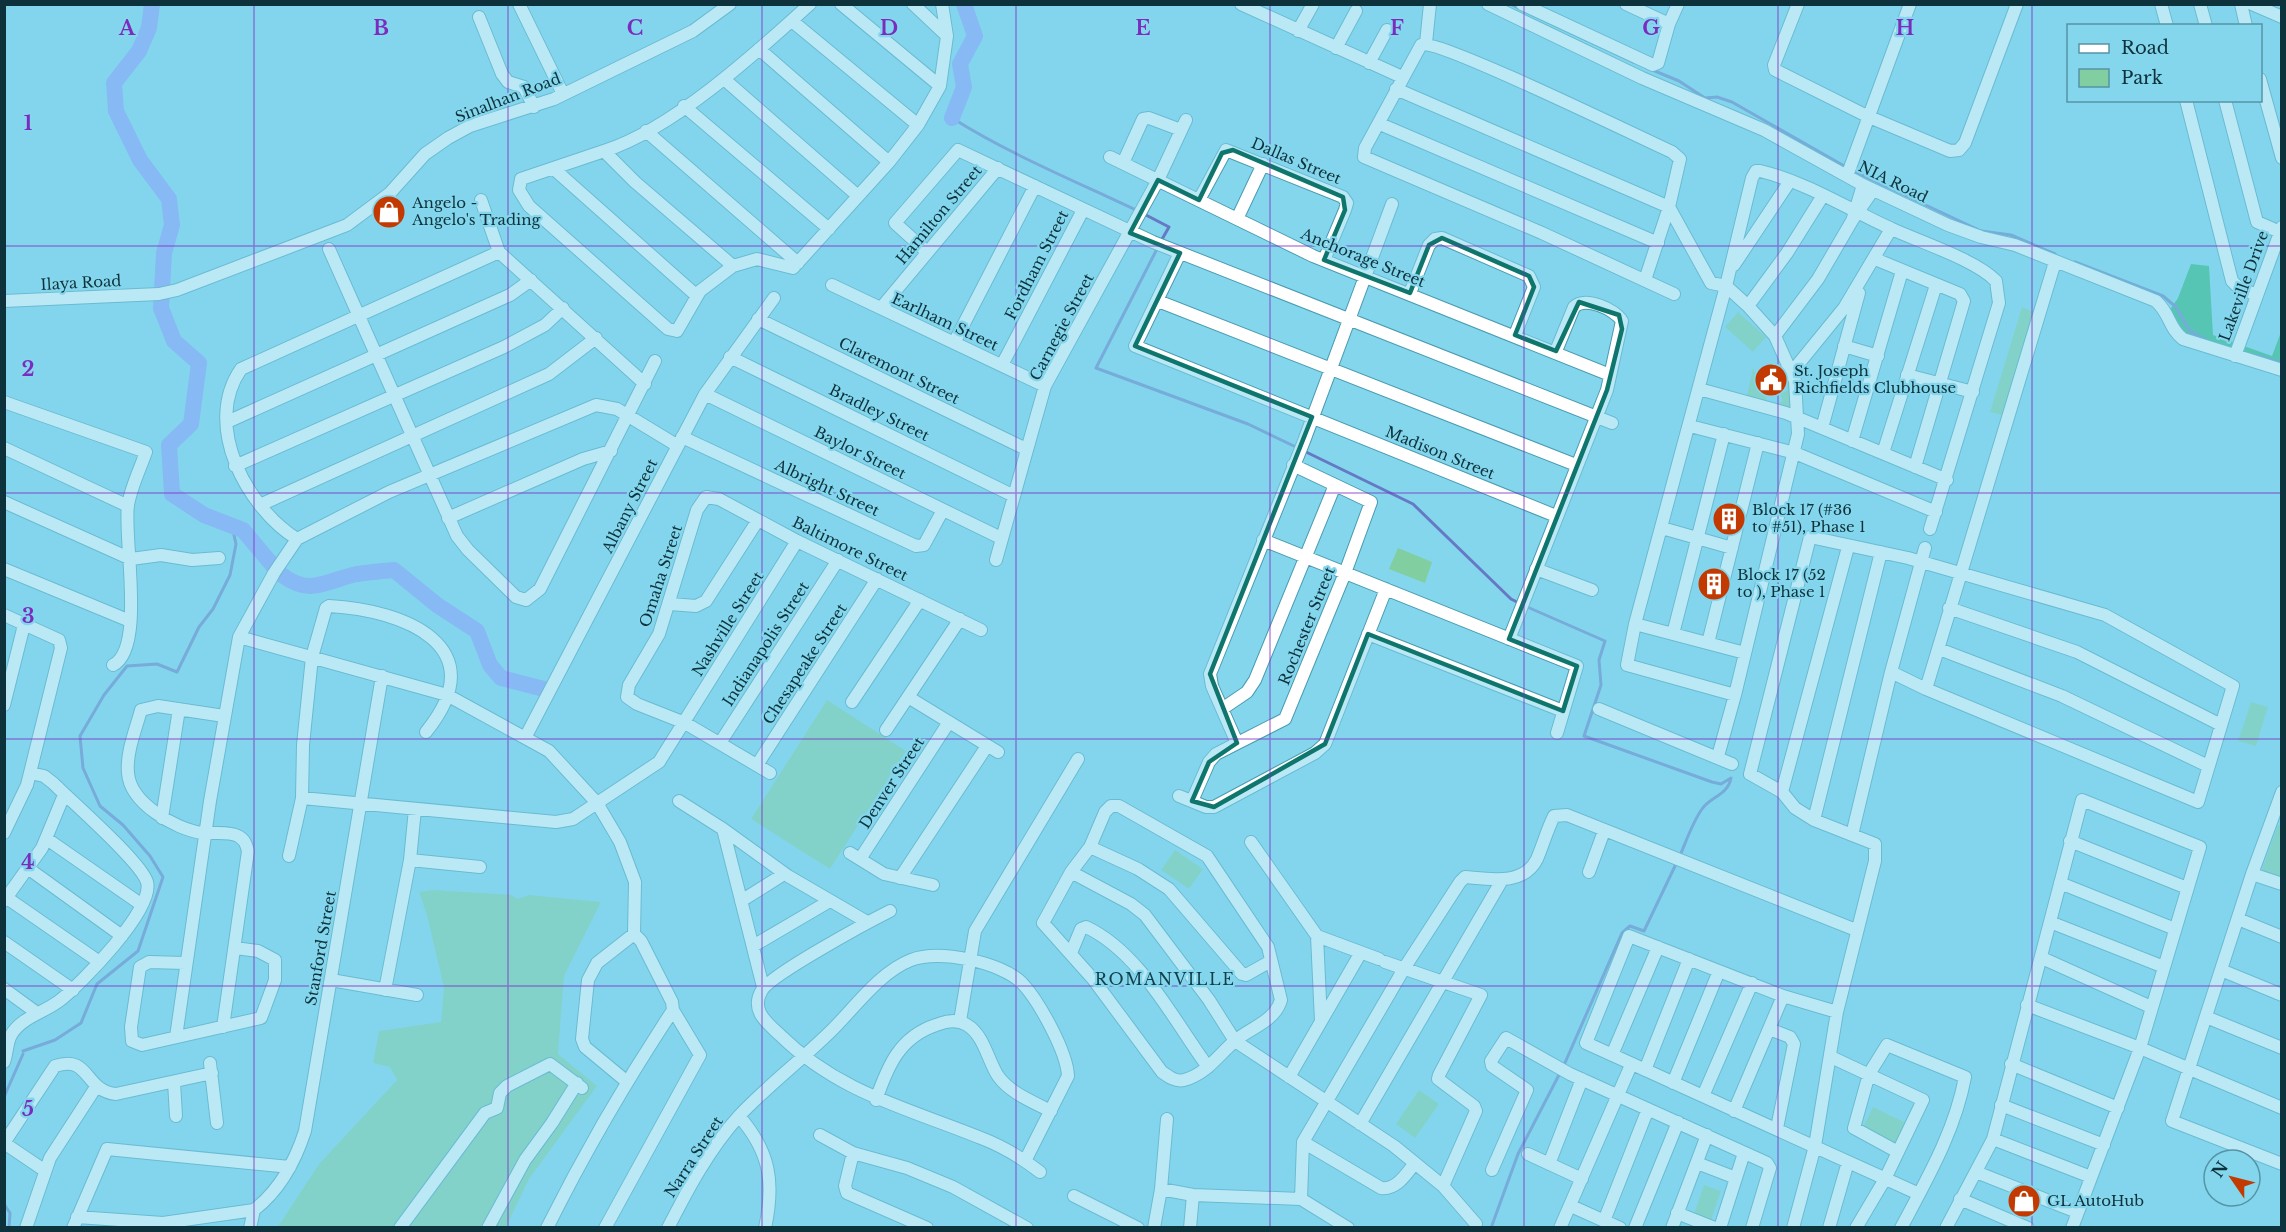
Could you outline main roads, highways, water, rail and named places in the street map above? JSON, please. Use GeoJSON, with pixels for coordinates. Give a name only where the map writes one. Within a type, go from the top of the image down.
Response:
{"type":"FeatureCollection","features":[{"type":"Feature","properties":{"kind":"waterway"},"geometry":{"type":"LineString","coordinates":[[152,4],[149,28],[139,51],[114,83],[116,111],[140,160],[169,199],[172,225],[164,253],[161,308],[174,341],[199,363],[191,424],[169,445],[172,494],[204,515],[243,530],[274,567]]}},
{"type":"Feature","properties":{"kind":"waterway"},"geometry":{"type":"LineString","coordinates":[[952,118],[964,87],[960,64],[975,36],[964,4]]}},
{"type":"Feature","properties":{"kind":"waterway"},"geometry":{"type":"LineString","coordinates":[[1510,4],[1633,62]]}},
{"type":"Feature","properties":{"kind":"waterway"},"geometry":{"type":"LineString","coordinates":[[1650,69],[1679,81],[1705,98],[1717,97],[1732,102],[1846,167]]}},
{"type":"Feature","properties":{"kind":"waterway"},"geometry":{"type":"LineString","coordinates":[[952,118],[1020,156],[1138,211]]}},
{"type":"Feature","properties":{"kind":"waterway"},"geometry":{"type":"LineString","coordinates":[[1851,170],[1981,231],[2011,235],[2055,254]]}},
{"type":"Feature","properties":{"kind":"waterway"},"geometry":{"type":"LineString","coordinates":[[1144,214],[1169,227],[1161,241]]}},
{"type":"Feature","properties":{"kind":"waterway"},"geometry":{"type":"LineString","coordinates":[[1158,247],[1096,368],[1248,424],[1298,448]]}},
{"type":"Feature","properties":{"kind":"waterway"},"geometry":{"type":"LineString","coordinates":[[2075,262],[2163,296],[2176,307],[2189,330],[2209,342]]}},
{"type":"Feature","properties":{"kind":"waterway"},"geometry":{"type":"LineString","coordinates":[[2254,355],[2282,363]]}},
{"type":"Feature","properties":{"kind":"waterway"},"geometry":{"type":"LineString","coordinates":[[1304,451],[1413,504],[1511,599],[1519,603]]}},
{"type":"Feature","properties":{"kind":"waterway"},"geometry":{"type":"LineString","coordinates":[[23,1051],[55,1040],[81,1023],[97,984],[138,951],[163,877],[150,856],[123,825],[100,806],[83,768],[80,736],[104,695],[127,666],[157,664],[177,672],[199,627],[213,609],[230,575],[236,544],[232,526]]}},
{"type":"Feature","properties":{"kind":"waterway"},"geometry":{"type":"LineString","coordinates":[[282,575],[292,582],[311,586],[357,574],[394,570],[437,605],[477,631],[490,665],[501,678],[544,689]]}},
{"type":"Feature","properties":{"kind":"waterway"},"geometry":{"type":"LineString","coordinates":[[1525,606],[1605,641],[1599,660],[1601,685],[1584,736],[1712,782],[1721,784],[1731,778],[1723,792],[1705,805],[1698,814],[1679,858]]}},
{"type":"Feature","properties":{"kind":"waterway"},"geometry":{"type":"LineString","coordinates":[[1564,1065],[1622,933],[1630,926],[1644,931],[1676,864]]}},
{"type":"Feature","properties":{"kind":"waterway"},"geometry":{"type":"LineString","coordinates":[[4,1097],[23,1054]]}},
{"type":"Feature","properties":{"kind":"waterway"},"geometry":{"type":"LineString","coordinates":[[1491,1228],[1518,1154],[1561,1071]]}},
{"type":"Feature","properties":{"kind":"waterway"},"geometry":{"type":"LineString","coordinates":[[4,1204],[10,1213],[9,1228]]}},
{"type":"Feature","properties":{"kind":"place","name":"Angelo - Angelo's Trading"},"geometry":{"type":"Point","coordinates":[389,212]}},
{"type":"Feature","properties":{"kind":"place","name":"St. Joseph Richfields Clubhouse"},"geometry":{"type":"Point","coordinates":[1771,380]}},
{"type":"Feature","properties":{"kind":"place","name":"Block 17 (#36 to #51), Phase 1"},"geometry":{"type":"Point","coordinates":[1729,519]}},
{"type":"Feature","properties":{"kind":"place","name":"Block 17 (52 to ), Phase 1"},"geometry":{"type":"Point","coordinates":[1714,584]}},
{"type":"Feature","properties":{"kind":"place","name":"GL AutoHub"},"geometry":{"type":"Point","coordinates":[2024,1201]}},
{"type":"Feature","properties":{"kind":"district","name":"ROMANVILLE"},"geometry":{"type":"Point","coordinates":[1165,979]}}]}
